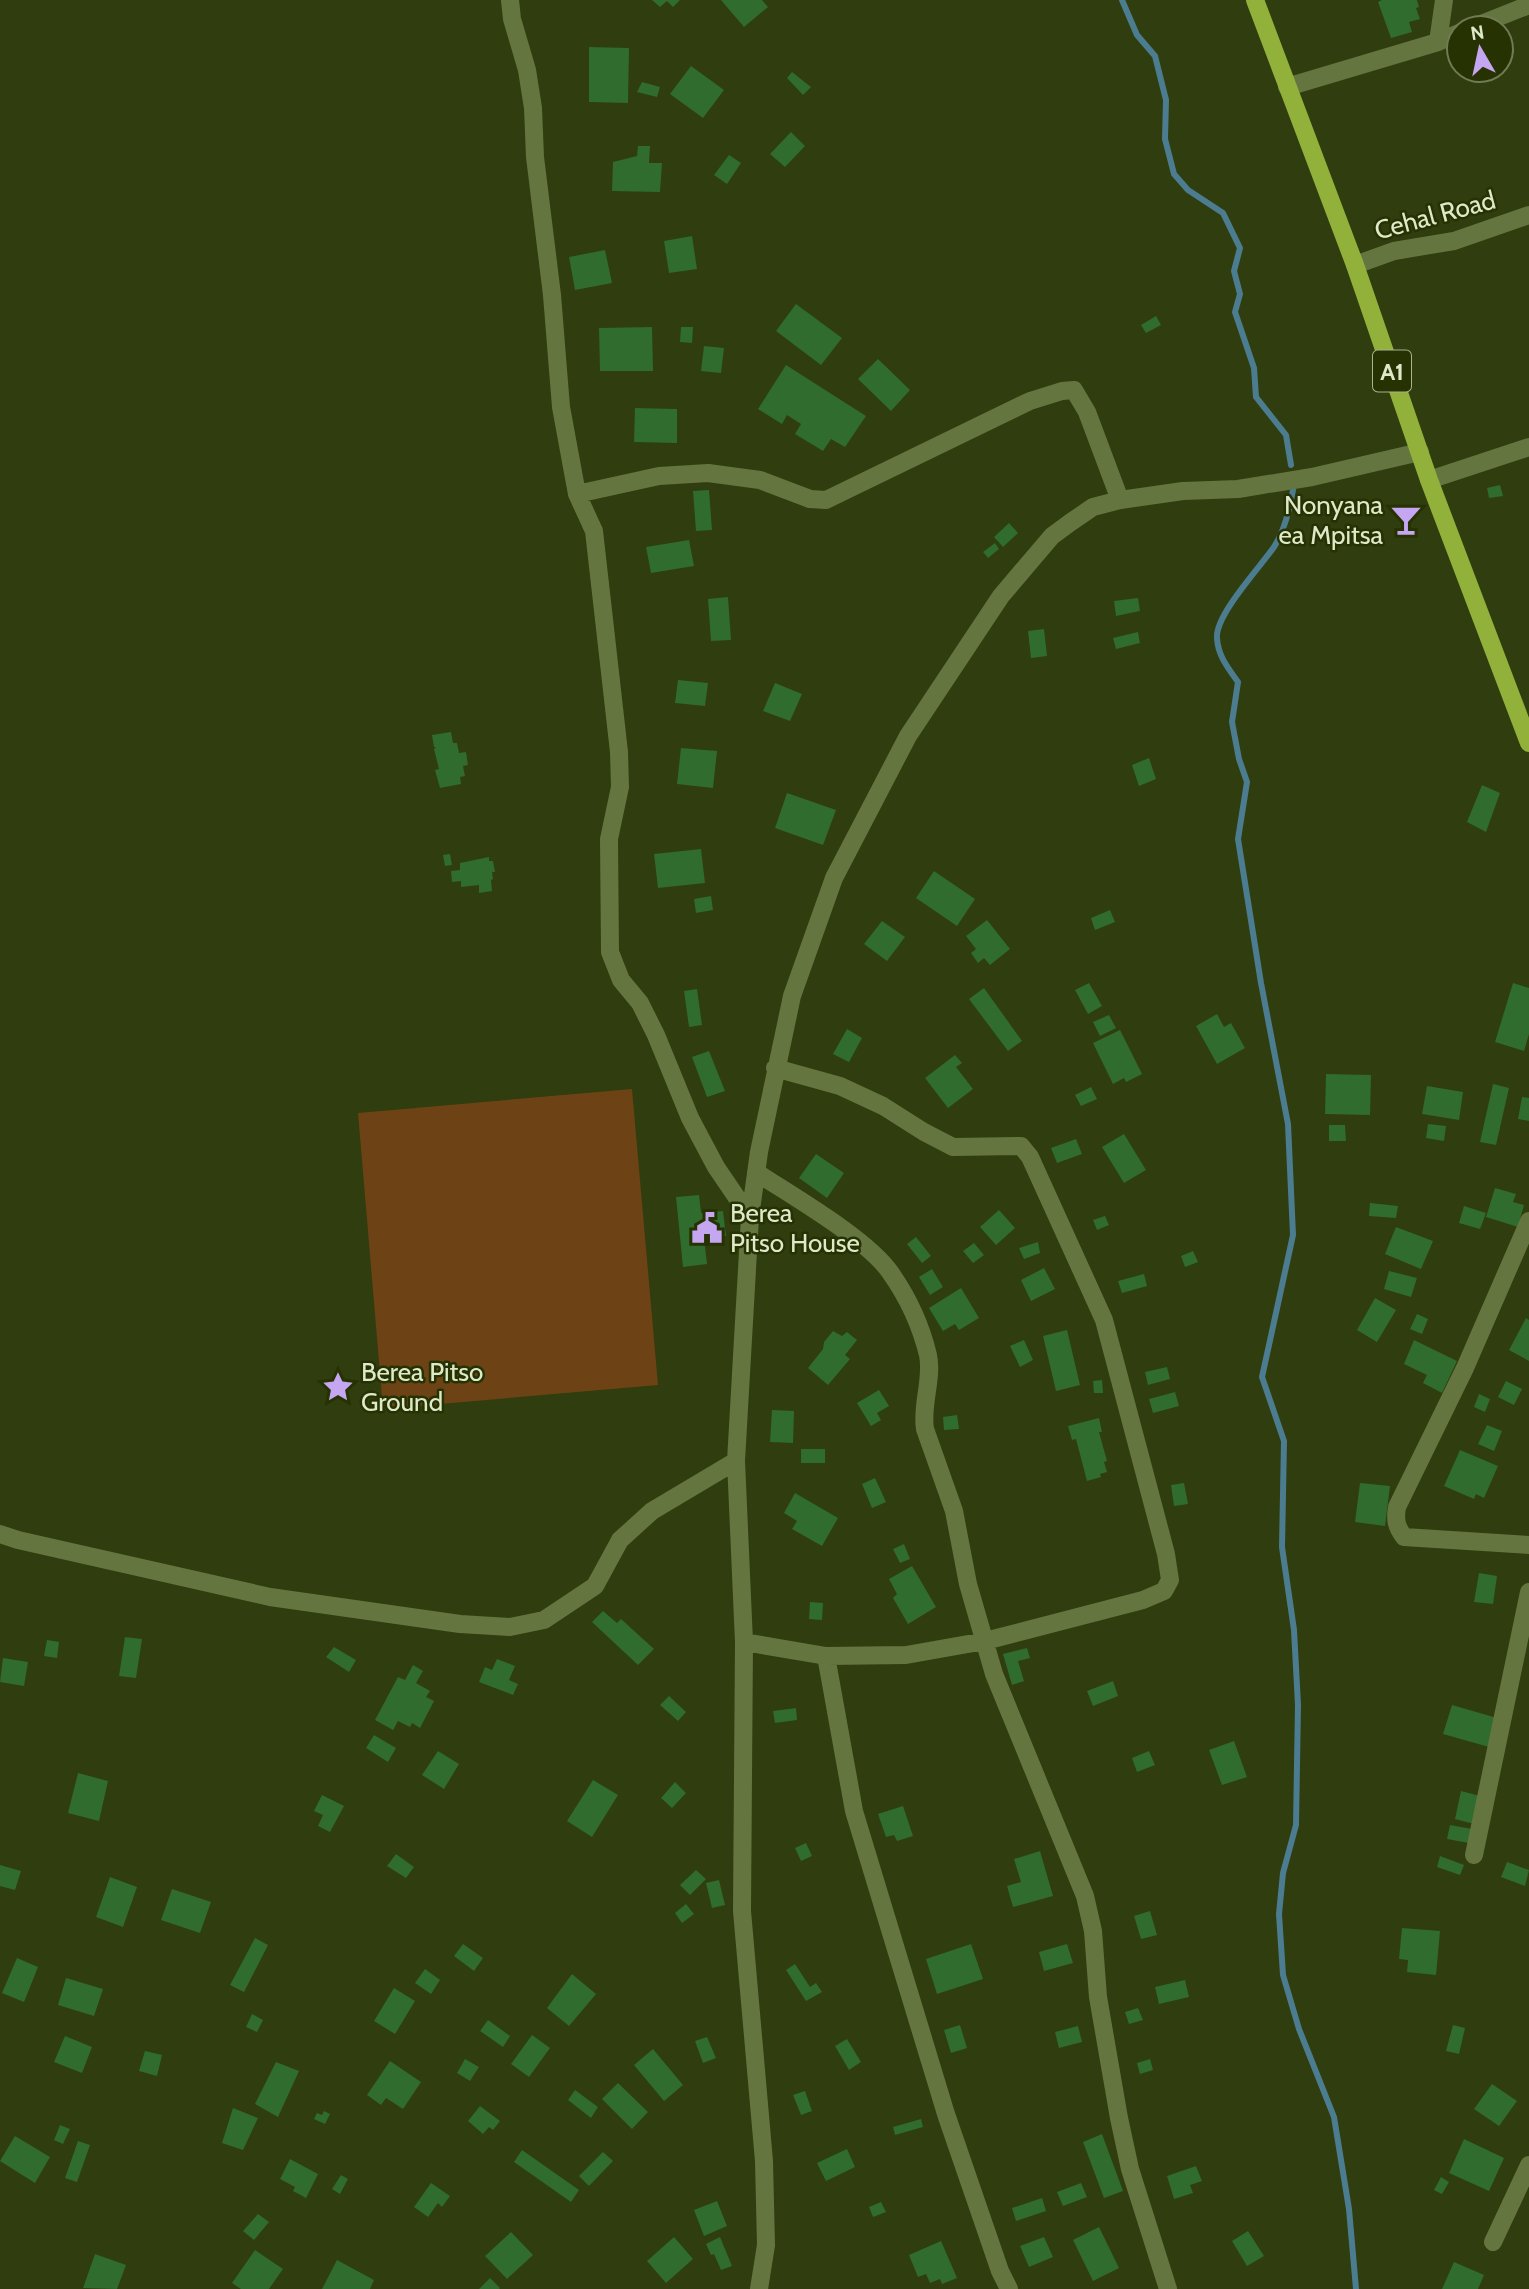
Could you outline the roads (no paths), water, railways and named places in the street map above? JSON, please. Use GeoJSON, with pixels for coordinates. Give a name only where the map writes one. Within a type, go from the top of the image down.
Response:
{"type":"FeatureCollection","features":[{"type":"Feature","properties":{"kind":"main road","name":"A1"},"geometry":{"type":"LineString","coordinates":[[1255,0],[1355,265],[1429,480],[1529,743]]}},
{"type":"Feature","properties":{"kind":"street"},"geometry":{"type":"LineString","coordinates":[[510,0],[533,108],[535,157],[552,295],[561,407],[577,494],[594,531],[619,752],[620,787],[617,812],[609,839],[610,952],[621,980],[640,1003],[656,1035],[690,1118],[716,1167],[750,1217]]}},
{"type":"Feature","properties":{"kind":"street"},"geometry":{"type":"LineString","coordinates":[[1438,42],[1444,0]]}},
{"type":"Feature","properties":{"kind":"street"},"geometry":{"type":"LineString","coordinates":[[1506,14],[1529,5]]}},
{"type":"Feature","properties":{"kind":"street"},"geometry":{"type":"LineString","coordinates":[[1287,87],[1445,39]]}},
{"type":"Feature","properties":{"kind":"street","name":"Cehal Road"},"geometry":{"type":"LineString","coordinates":[[1355,265],[1394,251],[1454,241],[1529,215]]}},
{"type":"Feature","properties":{"kind":"street"},"geometry":{"type":"LineString","coordinates":[[577,494],[659,475],[708,473],[760,480],[810,499],[826,500],[1030,401],[1074,390],[1087,412],[1120,500]]}},
{"type":"Feature","properties":{"kind":"street"},"geometry":{"type":"LineString","coordinates":[[1429,480],[1529,447]]}},
{"type":"Feature","properties":{"kind":"street"},"geometry":{"type":"LineString","coordinates":[[759,2289],[766,2245],[764,2161],[742,1911],[744,1642],[736,1461],[750,1217],[756,1172],[775,1068],[792,996],[834,878],[908,736],[1001,596],[1045,545],[1071,522],[1093,508],[1120,500],[1183,491],[1238,489],[1312,477],[1420,452]]}},
{"type":"Feature","properties":{"kind":"street"},"geometry":{"type":"LineString","coordinates":[[744,1642],[826,1656],[906,1655],[985,1641],[1143,1600],[1164,1591],[1170,1580],[1166,1553],[1104,1320],[1030,1157],[1021,1146],[953,1147],[840,1086],[775,1068]]}},
{"type":"Feature","properties":{"kind":"street"},"geometry":{"type":"LineString","coordinates":[[756,1172],[867,1249],[889,1270],[917,1321],[929,1357],[923,1415],[925,1429],[954,1511],[968,1584],[994,1674],[1084,1896],[1093,1931],[1098,1997],[1119,2118],[1130,2169],[1168,2289]]}},
{"type":"Feature","properties":{"kind":"street"},"geometry":{"type":"LineString","coordinates":[[1529,1221],[1465,1368],[1397,1507],[1396,1526],[1404,1537],[1529,1545]]}},
{"type":"Feature","properties":{"kind":"street"},"geometry":{"type":"LineString","coordinates":[[0,1534],[270,1597],[460,1624],[510,1627],[544,1620],[594,1586],[620,1540],[652,1511],[736,1461]]}},
{"type":"Feature","properties":{"kind":"street"},"geometry":{"type":"LineString","coordinates":[[1474,1855],[1529,1591]]}},
{"type":"Feature","properties":{"kind":"street"},"geometry":{"type":"LineString","coordinates":[[826,1656],[854,1811],[946,2114],[1000,2271],[1009,2289]]}},
{"type":"Feature","properties":{"kind":"street"},"geometry":{"type":"LineString","coordinates":[[1493,2242],[1529,2165]]}},
{"type":"Feature","properties":{"kind":"waterway"},"geometry":{"type":"LineString","coordinates":[[1122,0],[1137,35],[1155,56],[1166,100],[1165,139],[1174,174],[1188,190],[1223,213],[1240,248],[1234,271],[1240,294],[1235,312],[1254,368],[1256,397],[1286,435],[1291,465]]}},
{"type":"Feature","properties":{"kind":"waterway"},"geometry":{"type":"LineString","coordinates":[[1293,490],[1278,541],[1231,604],[1218,628],[1217,638],[1221,656],[1238,682],[1232,722],[1239,759],[1247,782],[1238,839],[1261,983],[1288,1124],[1293,1235],[1262,1377],[1284,1441],[1282,1547],[1294,1630],[1298,1705],[1296,1825],[1283,1873],[1279,1914],[1283,1975],[1299,2029],[1334,2117],[1349,2209],[1356,2289]]}},
{"type":"Feature","properties":{"kind":"place","name":"Nonyana ea Mpitsa"},"geometry":{"type":"Point","coordinates":[1406,520]}},
{"type":"Feature","properties":{"kind":"place","name":"Berea Pitso House"},"geometry":{"type":"Point","coordinates":[707,1228]}},
{"type":"Feature","properties":{"kind":"place","name":"Berea Pitso Ground"},"geometry":{"type":"Point","coordinates":[338,1387]}}]}
